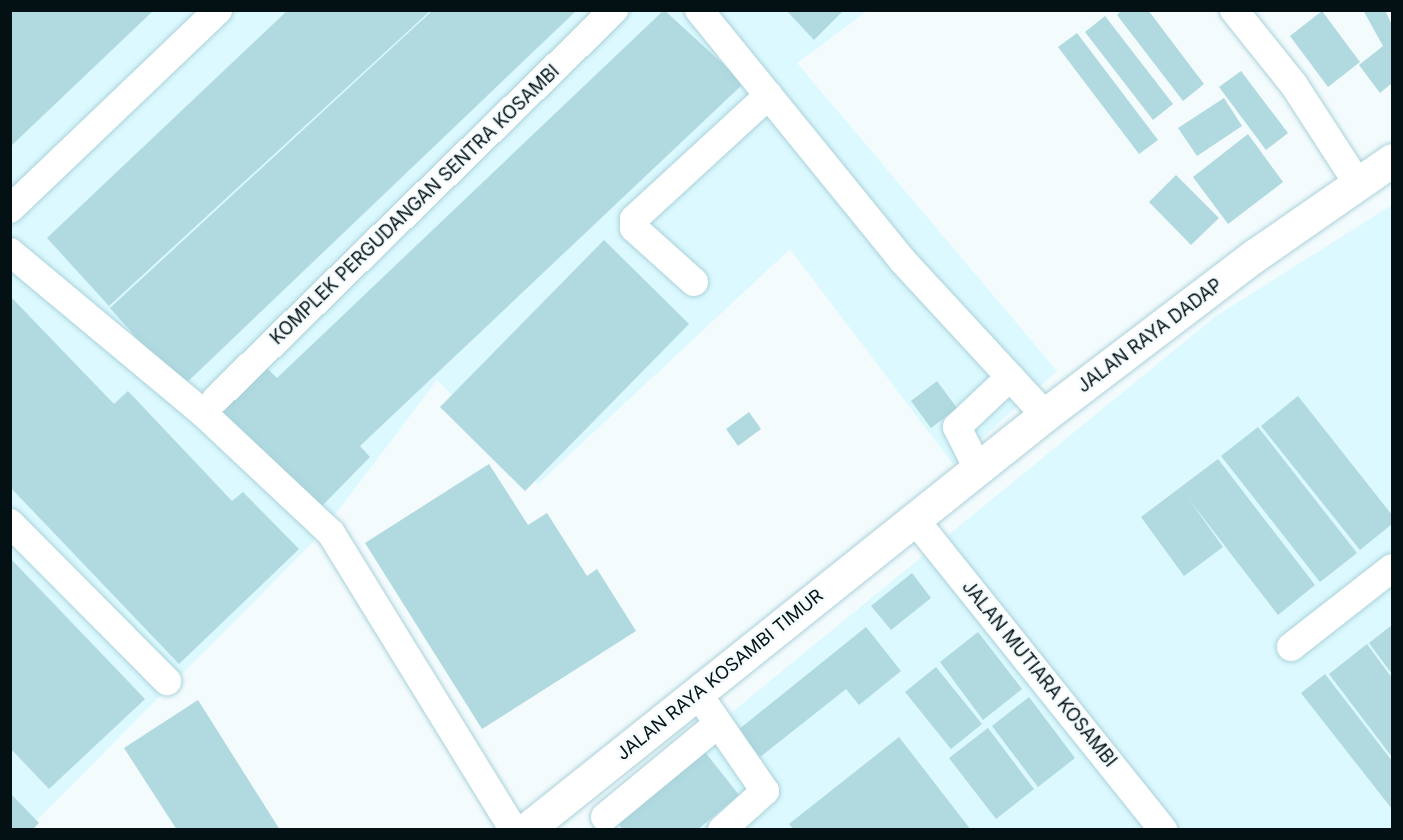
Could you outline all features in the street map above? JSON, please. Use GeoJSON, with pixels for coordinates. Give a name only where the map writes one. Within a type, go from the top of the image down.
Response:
{"type":"FeatureCollection","features":[{"type":"Feature","properties":{"kind":"main road","name":"JALAN RAYA DADAP"},"geometry":{"type":"LineString","coordinates":[[923,530],[978,469],[1045,415],[1254,256],[1392,160]]}},
{"type":"Feature","properties":{"kind":"main road","name":"JALAN RAYA KOSAMBI TIMUR"},"geometry":{"type":"LineString","coordinates":[[526,830],[698,694],[923,530]]}},
{"type":"Feature","properties":{"kind":"street"},"geometry":{"type":"LineString","coordinates":[[10,209],[218,10]]}},
{"type":"Feature","properties":{"kind":"street","name":"KOMPLEK PERGUDANGAN SENTRA KOSAMBI"},"geometry":{"type":"LineString","coordinates":[[216,399],[614,10]]}},
{"type":"Feature","properties":{"kind":"street"},"geometry":{"type":"LineString","coordinates":[[699,10],[902,260],[1045,415]]}},
{"type":"Feature","properties":{"kind":"street"},"geometry":{"type":"LineString","coordinates":[[1234,10],[1301,95],[1358,184]]}},
{"type":"Feature","properties":{"kind":"street"},"geometry":{"type":"LineString","coordinates":[[694,282],[634,228],[634,219],[769,95]]}},
{"type":"Feature","properties":{"kind":"street"},"geometry":{"type":"LineString","coordinates":[[10,252],[203,413],[331,533],[514,830]]}},
{"type":"Feature","properties":{"kind":"street"},"geometry":{"type":"LineString","coordinates":[[978,469],[957,428],[1010,377]]}},
{"type":"Feature","properties":{"kind":"street"},"geometry":{"type":"LineString","coordinates":[[10,523],[167,681]]}},
{"type":"Feature","properties":{"kind":"street","name":"JALAN MUTIARA KOSAMBI"},"geometry":{"type":"LineString","coordinates":[[923,530],[1163,830]]}},
{"type":"Feature","properties":{"kind":"street"},"geometry":{"type":"LineString","coordinates":[[1291,647],[1392,568]]}},
{"type":"Feature","properties":{"kind":"street"},"geometry":{"type":"LineString","coordinates":[[698,694],[765,791],[722,830]]}},
{"type":"Feature","properties":{"kind":"street"},"geometry":{"type":"LineString","coordinates":[[582,786],[610,823],[718,724]]}},
{"type":"Feature","properties":{"kind":"shaded area"},"geometry":{"type":"Polygon","coordinates":[[[10,11],[867,11],[797,63],[1057,371],[953,464],[790,249],[538,484],[437,380],[318,537],[28,829],[11,829],[10,11]]]}},
{"type":"Feature","properties":{"kind":"shaded area"},"geometry":{"type":"Polygon","coordinates":[[[1392,205],[1392,829],[588,830],[1216,316],[1392,205]]]}},
{"type":"Feature","properties":{"kind":"building"},"geometry":{"type":"Polygon","coordinates":[[[10,10],[154,10],[10,147],[10,10]]]}},
{"type":"Feature","properties":{"kind":"building"},"geometry":{"type":"Polygon","coordinates":[[[288,10],[431,10],[109,306],[47,238],[288,10]]]}},
{"type":"Feature","properties":{"kind":"building"},"geometry":{"type":"Polygon","coordinates":[[[433,10],[577,10],[181,388],[110,308],[433,10]]]}},
{"type":"Feature","properties":{"kind":"building"},"geometry":{"type":"Polygon","coordinates":[[[664,10],[744,83],[360,446],[370,457],[317,511],[218,412],[264,365],[277,378],[664,10]]]}},
{"type":"Feature","properties":{"kind":"building"},"geometry":{"type":"Polygon","coordinates":[[[786,10],[844,10],[814,40],[786,10]]]}},
{"type":"Feature","properties":{"kind":"building"},"geometry":{"type":"Polygon","coordinates":[[[1122,10],[1148,10],[1204,84],[1183,101],[1117,15],[1122,10]]]}},
{"type":"Feature","properties":{"kind":"building"},"geometry":{"type":"Polygon","coordinates":[[[1363,10],[1385,10],[1392,25],[1392,83],[1380,93],[1359,65],[1383,46],[1363,10]]]}},
{"type":"Feature","properties":{"kind":"building"},"geometry":{"type":"Polygon","coordinates":[[[1322,11],[1360,62],[1328,87],[1290,36],[1322,11]]]}},
{"type":"Feature","properties":{"kind":"building"},"geometry":{"type":"Polygon","coordinates":[[[1105,16],[1173,104],[1153,120],[1085,32],[1105,16]]]}},
{"type":"Feature","properties":{"kind":"building"},"geometry":{"type":"Polygon","coordinates":[[[1077,33],[1158,140],[1139,154],[1058,47],[1077,33]]]}},
{"type":"Feature","properties":{"kind":"building"},"geometry":{"type":"Polygon","coordinates":[[[1241,71],[1288,133],[1266,150],[1219,87],[1241,71]]]}},
{"type":"Feature","properties":{"kind":"building"},"geometry":{"type":"Polygon","coordinates":[[[1224,98],[1242,126],[1197,156],[1178,128],[1224,98]]]}},
{"type":"Feature","properties":{"kind":"building"},"geometry":{"type":"Polygon","coordinates":[[[1248,134],[1283,182],[1228,224],[1193,177],[1248,134]]]}},
{"type":"Feature","properties":{"kind":"building"},"geometry":{"type":"Polygon","coordinates":[[[1176,175],[1219,218],[1191,245],[1149,202],[1176,175]]]}},
{"type":"Feature","properties":{"kind":"building"},"geometry":{"type":"Polygon","coordinates":[[[604,240],[689,324],[525,491],[440,407],[604,240]]]}},
{"type":"Feature","properties":{"kind":"building"},"geometry":{"type":"Polygon","coordinates":[[[10,296],[114,404],[128,391],[232,501],[243,492],[299,549],[179,664],[10,487],[10,296]]]}},
{"type":"Feature","properties":{"kind":"building"},"geometry":{"type":"Polygon","coordinates":[[[937,381],[957,408],[931,428],[911,401],[937,381]]]}},
{"type":"Feature","properties":{"kind":"building"},"geometry":{"type":"Polygon","coordinates":[[[1298,396],[1392,515],[1392,524],[1360,550],[1261,426],[1298,396]]]}},
{"type":"Feature","properties":{"kind":"building"},"geometry":{"type":"Polygon","coordinates":[[[749,412],[761,429],[738,446],[726,429],[749,412]]]}},
{"type":"Feature","properties":{"kind":"building"},"geometry":{"type":"Polygon","coordinates":[[[1258,427],[1357,553],[1320,582],[1221,456],[1258,427]]]}},
{"type":"Feature","properties":{"kind":"building"},"geometry":{"type":"Polygon","coordinates":[[[1218,459],[1315,585],[1278,615],[1188,498],[1223,547],[1184,576],[1141,517],[1218,459]]]}},
{"type":"Feature","properties":{"kind":"building"},"geometry":{"type":"Polygon","coordinates":[[[489,464],[528,525],[547,513],[587,576],[597,569],[636,631],[482,729],[365,543],[489,464]]]}},
{"type":"Feature","properties":{"kind":"building"},"geometry":{"type":"Polygon","coordinates":[[[10,558],[145,699],[49,789],[10,748],[10,558]]]}},
{"type":"Feature","properties":{"kind":"building"},"geometry":{"type":"Polygon","coordinates":[[[912,573],[931,598],[891,630],[871,606],[912,573]]]}},
{"type":"Feature","properties":{"kind":"building"},"geometry":{"type":"Polygon","coordinates":[[[1392,625],[1392,674],[1369,643],[1392,625]]]}},
{"type":"Feature","properties":{"kind":"building"},"geometry":{"type":"Polygon","coordinates":[[[866,627],[901,671],[859,705],[846,689],[760,757],[738,730],[866,627]]]}},
{"type":"Feature","properties":{"kind":"building"},"geometry":{"type":"Polygon","coordinates":[[[978,632],[1022,689],[983,720],[940,662],[978,632]]]}},
{"type":"Feature","properties":{"kind":"building"},"geometry":{"type":"Polygon","coordinates":[[[1367,644],[1392,678],[1392,757],[1329,674],[1367,644]]]}},
{"type":"Feature","properties":{"kind":"building"},"geometry":{"type":"Polygon","coordinates":[[[936,667],[982,724],[951,749],[905,692],[936,667]]]}},
{"type":"Feature","properties":{"kind":"building"},"geometry":{"type":"Polygon","coordinates":[[[1325,674],[1392,761],[1392,809],[1301,693],[1325,674]]]}},
{"type":"Feature","properties":{"kind":"building"},"geometry":{"type":"Polygon","coordinates":[[[1029,697],[1075,758],[1038,787],[992,726],[1029,697]]]}},
{"type":"Feature","properties":{"kind":"building"},"geometry":{"type":"Polygon","coordinates":[[[198,700],[280,830],[177,830],[124,748],[198,700]]]}},
{"type":"Feature","properties":{"kind":"building"},"geometry":{"type":"Polygon","coordinates":[[[988,728],[1034,789],[996,819],[949,758],[988,728]]]}},
{"type":"Feature","properties":{"kind":"building"},"geometry":{"type":"Polygon","coordinates":[[[899,737],[971,830],[794,830],[789,824],[899,737]]]}},
{"type":"Feature","properties":{"kind":"building"},"geometry":{"type":"Polygon","coordinates":[[[705,752],[739,795],[697,830],[623,830],[618,823],[705,752]]]}},
{"type":"Feature","properties":{"kind":"building"},"geometry":{"type":"Polygon","coordinates":[[[10,793],[39,823],[32,830],[10,830],[10,793]]]}}]}
